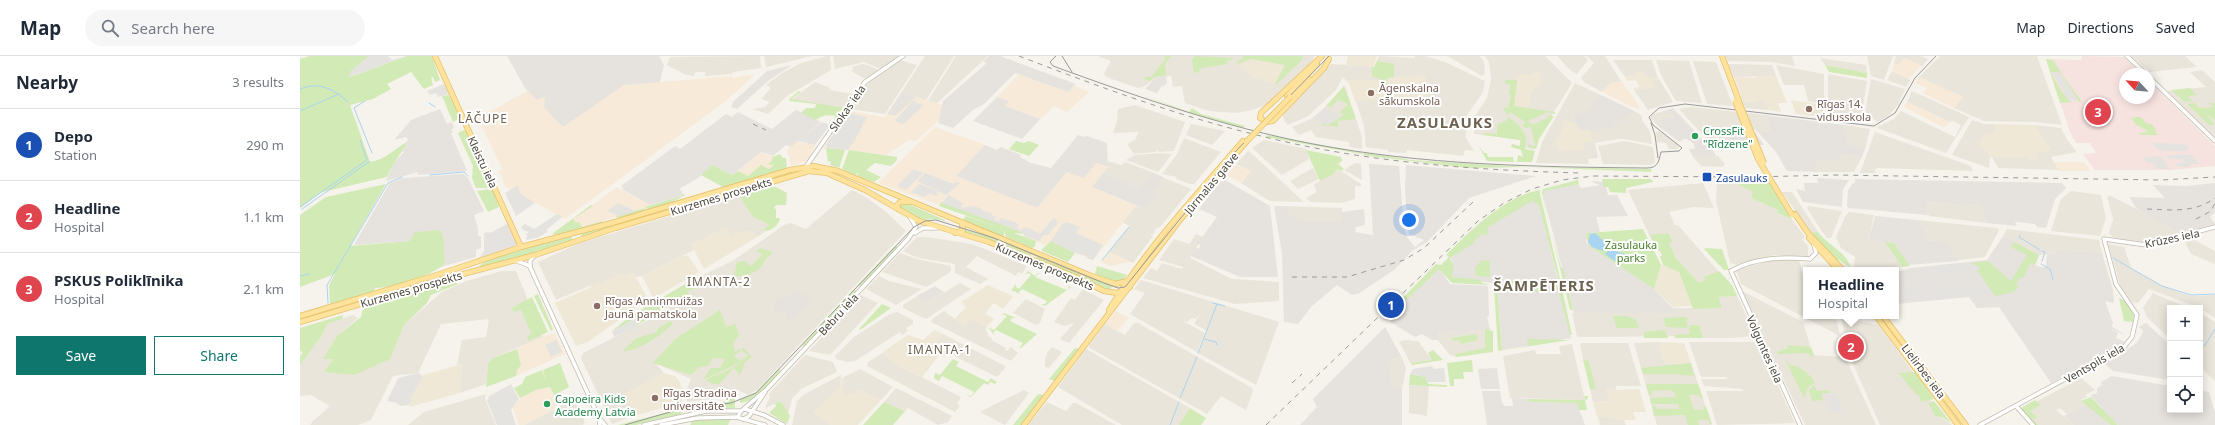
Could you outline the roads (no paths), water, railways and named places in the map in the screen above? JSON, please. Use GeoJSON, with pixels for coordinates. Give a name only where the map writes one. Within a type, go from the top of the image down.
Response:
{"type":"FeatureCollection","features":[{"type":"Feature","properties":{"kind":"main road","name":"Kleistu iela"},"geometry":{"type":"LineString","coordinates":[[435,56],[521,247]]}},
{"type":"Feature","properties":{"kind":"main road"},"geometry":{"type":"LineString","coordinates":[[1323,56],[1261,114],[1260,119],[1268,122],[1273,121],[1324,68],[1331,58]]}},
{"type":"Feature","properties":{"kind":"main road","name":"Jūrmalas gatve"},"geometry":{"type":"LineString","coordinates":[[1103,323],[1112,303],[1119,293],[1200,190],[1288,96],[1323,56]]}},
{"type":"Feature","properties":{"kind":"main road"},"geometry":{"type":"LineString","coordinates":[[1721,56],[1758,159],[1793,215],[1813,242],[1835,267]]}},
{"type":"Feature","properties":{"kind":"main road","name":"Jūrmalas gatve"},"geometry":{"type":"LineString","coordinates":[[1288,96],[1331,58]]}},
{"type":"Feature","properties":{"kind":"main road","name":"Jūrmalas gatve"},"geometry":{"type":"LineString","coordinates":[[1024,425],[1180,220],[1244,142]]}},
{"type":"Feature","properties":{"kind":"main road","name":"Kurzemes prospekts"},"geometry":{"type":"LineString","coordinates":[[300,316],[521,247],[806,166],[820,165],[1115,284],[1128,281]]}},
{"type":"Feature","properties":{"kind":"main road","name":"Kurzemes prospekts"},"geometry":{"type":"LineString","coordinates":[[300,322],[516,261],[615,228],[802,172],[827,173],[871,192],[910,217],[936,228],[989,242],[1104,290],[1119,293]]}},
{"type":"Feature","properties":{"kind":"main road"},"geometry":{"type":"LineString","coordinates":[[898,209],[897,205],[900,202],[910,202]]}},
{"type":"Feature","properties":{"kind":"main road"},"geometry":{"type":"LineString","coordinates":[[1793,215],[1840,267]]}},
{"type":"Feature","properties":{"kind":"main road"},"geometry":{"type":"LineString","coordinates":[[955,233],[963,230],[962,223]]}},
{"type":"Feature","properties":{"kind":"main road"},"geometry":{"type":"LineString","coordinates":[[568,234],[572,234],[575,237],[569,244]]}},
{"type":"Feature","properties":{"kind":"main road"},"geometry":{"type":"LineString","coordinates":[[1026,258],[1034,256],[1035,252]]}},
{"type":"Feature","properties":{"kind":"main road"},"geometry":{"type":"LineString","coordinates":[[482,270],[477,266],[486,259]]}},
{"type":"Feature","properties":{"kind":"main road"},"geometry":{"type":"LineString","coordinates":[[1119,293],[1130,287]]}},
{"type":"Feature","properties":{"kind":"main road"},"geometry":{"type":"LineString","coordinates":[[1104,290],[1108,294],[1112,303]]}},
{"type":"Feature","properties":{"kind":"main road"},"geometry":{"type":"LineString","coordinates":[[310,313],[310,319]]}},
{"type":"Feature","properties":{"kind":"main road","name":"Lielirbes iela"},"geometry":{"type":"LineString","coordinates":[[1882,319],[1958,425]]}},
{"type":"Feature","properties":{"kind":"main road","name":"Lielirbes iela"},"geometry":{"type":"LineString","coordinates":[[1882,319],[1966,425]]}},
{"type":"Feature","properties":{"kind":"street","name":"Slokas iela"},"geometry":{"type":"LineString","coordinates":[[802,172],[865,82],[902,56]]}},
{"type":"Feature","properties":{"kind":"street"},"geometry":{"type":"LineString","coordinates":[[2127,56],[2140,68]]}},
{"type":"Feature","properties":{"kind":"street"},"geometry":{"type":"LineString","coordinates":[[2155,83],[2215,141]]}},
{"type":"Feature","properties":{"kind":"street","name":"Bebru iela"},"geometry":{"type":"LineString","coordinates":[[908,239],[916,227],[910,217]]}},
{"type":"Feature","properties":{"kind":"street","name":"Krūzes iela"},"geometry":{"type":"LineString","coordinates":[[2104,239],[2146,245],[2215,227]]}},
{"type":"Feature","properties":{"kind":"street","name":"Bebru iela"},"geometry":{"type":"LineString","coordinates":[[743,410],[767,389],[908,239],[920,229],[936,228]]}},
{"type":"Feature","properties":{"kind":"street","name":"Ventspils iela"},"geometry":{"type":"LineString","coordinates":[[1980,425],[2086,369],[2128,343],[2136,326],[2137,315],[2116,284],[2104,239]]}},
{"type":"Feature","properties":{"kind":"street","name":"Volguntes iela"},"geometry":{"type":"LineString","coordinates":[[1800,425],[1731,271],[1739,267],[1775,257],[1810,259],[1816,253],[1813,242]]}},
{"type":"Feature","properties":{"kind":"street"},"geometry":{"type":"LineString","coordinates":[[535,255],[530,261],[530,266],[599,418],[605,425]]}},
{"type":"Feature","properties":{"kind":"street"},"geometry":{"type":"LineString","coordinates":[[516,261],[524,262],[530,266]]}},
{"type":"Feature","properties":{"kind":"street","name":"Bebru iela"},"geometry":{"type":"LineString","coordinates":[[744,419],[767,389]]}},
{"type":"Feature","properties":{"kind":"street"},"geometry":{"type":"LineString","coordinates":[[2016,406],[2033,425]]}},
{"type":"Feature","properties":{"kind":"street"},"geometry":{"type":"LineString","coordinates":[[644,425],[685,415],[724,410],[743,410],[764,415],[783,425]]}},
{"type":"Feature","properties":{"kind":"street"},"geometry":{"type":"LineString","coordinates":[[738,417],[743,410]]}},
{"type":"Feature","properties":{"kind":"street"},"geometry":{"type":"LineString","coordinates":[[661,425],[698,418],[738,417],[765,425]]}},
{"type":"Feature","properties":{"kind":"street"},"geometry":{"type":"LineString","coordinates":[[599,418],[600,425]]}},
{"type":"Feature","properties":{"kind":"water"},"geometry":{"type":"Polygon","coordinates":[[[1595,233],[1609,246],[1603,251],[1592,247],[1588,242],[1590,234],[1595,233]]]}},
{"type":"Feature","properties":{"kind":"water"},"geometry":{"type":"Polygon","coordinates":[[[1615,248],[1618,252],[1625,254],[1629,260],[1627,263],[1616,262],[1605,254],[1610,249],[1615,248]]]}},
{"type":"Feature","properties":{"kind":"waterway"},"geometry":{"type":"LineString","coordinates":[[300,89],[320,86],[338,94]]}},
{"type":"Feature","properties":{"kind":"waterway"},"geometry":{"type":"LineString","coordinates":[[300,111],[338,94]]}},
{"type":"Feature","properties":{"kind":"waterway"},"geometry":{"type":"LineString","coordinates":[[338,94],[348,102]]}},
{"type":"Feature","properties":{"kind":"waterway"},"geometry":{"type":"LineString","coordinates":[[365,101],[354,108],[372,153]]}},
{"type":"Feature","properties":{"kind":"waterway"},"geometry":{"type":"LineString","coordinates":[[429,103],[435,107]]}},
{"type":"Feature","properties":{"kind":"waterway"},"geometry":{"type":"LineString","coordinates":[[300,207],[367,160],[360,140]]}},
{"type":"Feature","properties":{"kind":"waterway"},"geometry":{"type":"LineString","coordinates":[[302,209],[370,161]]}},
{"type":"Feature","properties":{"kind":"waterway"},"geometry":{"type":"LineString","coordinates":[[430,175],[464,172],[468,176]]}},
{"type":"Feature","properties":{"kind":"waterway"},"geometry":{"type":"LineString","coordinates":[[328,303],[327,285],[388,183],[402,177]]}},
{"type":"Feature","properties":{"kind":"waterway"},"geometry":{"type":"LineString","coordinates":[[1102,260],[1129,227]]}},
{"type":"Feature","properties":{"kind":"waterway"},"geometry":{"type":"LineString","coordinates":[[2020,235],[2019,237],[2040,250]]}},
{"type":"Feature","properties":{"kind":"waterway"},"geometry":{"type":"LineString","coordinates":[[2042,251],[2045,252],[2042,261]]}},
{"type":"Feature","properties":{"kind":"waterway"},"geometry":{"type":"LineString","coordinates":[[2113,258],[2162,286],[2191,295],[2215,294]]}},
{"type":"Feature","properties":{"kind":"waterway"},"geometry":{"type":"LineString","coordinates":[[2041,264],[2050,269],[2053,280]]}},
{"type":"Feature","properties":{"kind":"waterway"},"geometry":{"type":"LineString","coordinates":[[300,276],[309,274]]}},
{"type":"Feature","properties":{"kind":"waterway"},"geometry":{"type":"LineString","coordinates":[[1213,303],[1217,304]]}},
{"type":"Feature","properties":{"kind":"waterway"},"geometry":{"type":"LineString","coordinates":[[1198,353],[1217,304]]}},
{"type":"Feature","properties":{"kind":"waterway"},"geometry":{"type":"LineString","coordinates":[[1217,304],[1225,306]]}},
{"type":"Feature","properties":{"kind":"waterway"},"geometry":{"type":"LineString","coordinates":[[2203,346],[2215,329]]}},
{"type":"Feature","properties":{"kind":"waterway"},"geometry":{"type":"LineString","coordinates":[[1204,339],[1216,342],[1217,345]]}},
{"type":"Feature","properties":{"kind":"waterway"},"geometry":{"type":"LineString","coordinates":[[1180,398],[1197,357]]}},
{"type":"Feature","properties":{"kind":"waterway"},"geometry":{"type":"LineString","coordinates":[[1170,425],[1179,402]]}},
{"type":"Feature","properties":{"kind":"tram line"},"geometry":{"type":"LineString","coordinates":[[1056,56],[1050,62],[1053,66],[1182,110],[1255,131]]}},
{"type":"Feature","properties":{"kind":"tram line"},"geometry":{"type":"LineString","coordinates":[[1062,56],[1072,72]]}},
{"type":"Feature","properties":{"kind":"tram line"},"geometry":{"type":"LineString","coordinates":[[1255,131],[1329,56]]}},
{"type":"Feature","properties":{"kind":"tram line"},"geometry":{"type":"LineString","coordinates":[[1255,131],[1313,144],[1354,151],[1437,161],[1521,166],[1651,168],[1654,167],[1659,161],[1661,152],[1679,151],[1682,148],[1653,125],[1649,117],[1659,108],[1685,104],[1874,126],[1895,113],[1915,78],[1936,56]]}},
{"type":"Feature","properties":{"kind":"tram line"},"geometry":{"type":"LineString","coordinates":[[1651,123],[1655,135],[1658,158]]}},
{"type":"Feature","properties":{"kind":"tram line"},"geometry":{"type":"LineString","coordinates":[[625,425],[677,410],[731,403],[756,393],[914,227],[925,221],[936,220],[994,238],[1104,283],[1118,288],[1125,287],[1231,156],[1255,131]]}},
{"type":"Feature","properties":{"kind":"railway"},"geometry":{"type":"LineString","coordinates":[[1019,56],[1166,109],[1226,127],[1297,144],[1336,152],[1417,163],[1498,170],[1580,173]]}},
{"type":"Feature","properties":{"kind":"railway"},"geometry":{"type":"LineString","coordinates":[[753,124],[766,130]]}},
{"type":"Feature","properties":{"kind":"railway"},"geometry":{"type":"LineString","coordinates":[[1266,425],[1478,221],[1504,203],[1532,189],[1562,180],[1593,176],[1752,177],[1834,175],[2161,180],[2215,177]]}},
{"type":"Feature","properties":{"kind":"railway"},"geometry":{"type":"LineString","coordinates":[[2147,209],[2182,210],[2199,206],[2215,198]]}},
{"type":"Feature","properties":{"kind":"railway"},"geometry":{"type":"LineString","coordinates":[[1292,277],[1347,277],[1404,260],[1424,248],[1473,202]]}},
{"type":"Feature","properties":{"kind":"railway"},"geometry":{"type":"LineString","coordinates":[[2196,219],[2211,211],[2215,203]]}},
{"type":"Feature","properties":{"kind":"railway"},"geometry":{"type":"LineString","coordinates":[[1292,383],[1302,374]]}},
{"type":"Feature","properties":{"kind":"place","name":"Āgenskalna sākumskola"},"geometry":{"type":"Point","coordinates":[1371,93]}},
{"type":"Feature","properties":{"kind":"place","name":"Rīgas 14. vidusskola"},"geometry":{"type":"Point","coordinates":[1809,109]}},
{"type":"Feature","properties":{"kind":"place","name":"PSKUS Poliklīnika"},"geometry":{"type":"Point","coordinates":[2098,112]}},
{"type":"Feature","properties":{"kind":"place","name":"CrossFit \"Rīdzene\""},"geometry":{"type":"Point","coordinates":[1695,136]}},
{"type":"Feature","properties":{"kind":"place","name":"Zasulauks"},"geometry":{"type":"Point","coordinates":[1707,177]}},
{"type":"Feature","properties":{"kind":"place","name":"Depo"},"geometry":{"type":"Point","coordinates":[1391,305]}},
{"type":"Feature","properties":{"kind":"place","name":"Rīgas Anniņmuižas Jaunā pamatskola"},"geometry":{"type":"Point","coordinates":[597,306]}},
{"type":"Feature","properties":{"kind":"place","name":"Headline"},"geometry":{"type":"Point","coordinates":[1851,347]}},
{"type":"Feature","properties":{"kind":"place","name":"Rīgas Stradiņa universitāte"},"geometry":{"type":"Point","coordinates":[655,398]}},
{"type":"Feature","properties":{"kind":"place","name":"Capoeira Kids Academy Latvia"},"geometry":{"type":"Point","coordinates":[547,404]}},
{"type":"Feature","properties":{"kind":"district","name":"LĀČUPE"},"geometry":{"type":"Point","coordinates":[483,118]}},
{"type":"Feature","properties":{"kind":"district","name":"ZASULAUKS"},"geometry":{"type":"Point","coordinates":[1445,122]}},
{"type":"Feature","properties":{"kind":"district","name":"IMANTA-2"},"geometry":{"type":"Point","coordinates":[719,281]}},
{"type":"Feature","properties":{"kind":"district","name":"ŠAMPĒTERIS"},"geometry":{"type":"Point","coordinates":[1544,285]}},
{"type":"Feature","properties":{"kind":"district","name":"IMANTA-1"},"geometry":{"type":"Point","coordinates":[940,349]}},
{"type":"Feature","properties":{"kind":"park label","name":"Zasulauka parks"},"geometry":{"type":"Point","coordinates":[1631,250]}}]}
